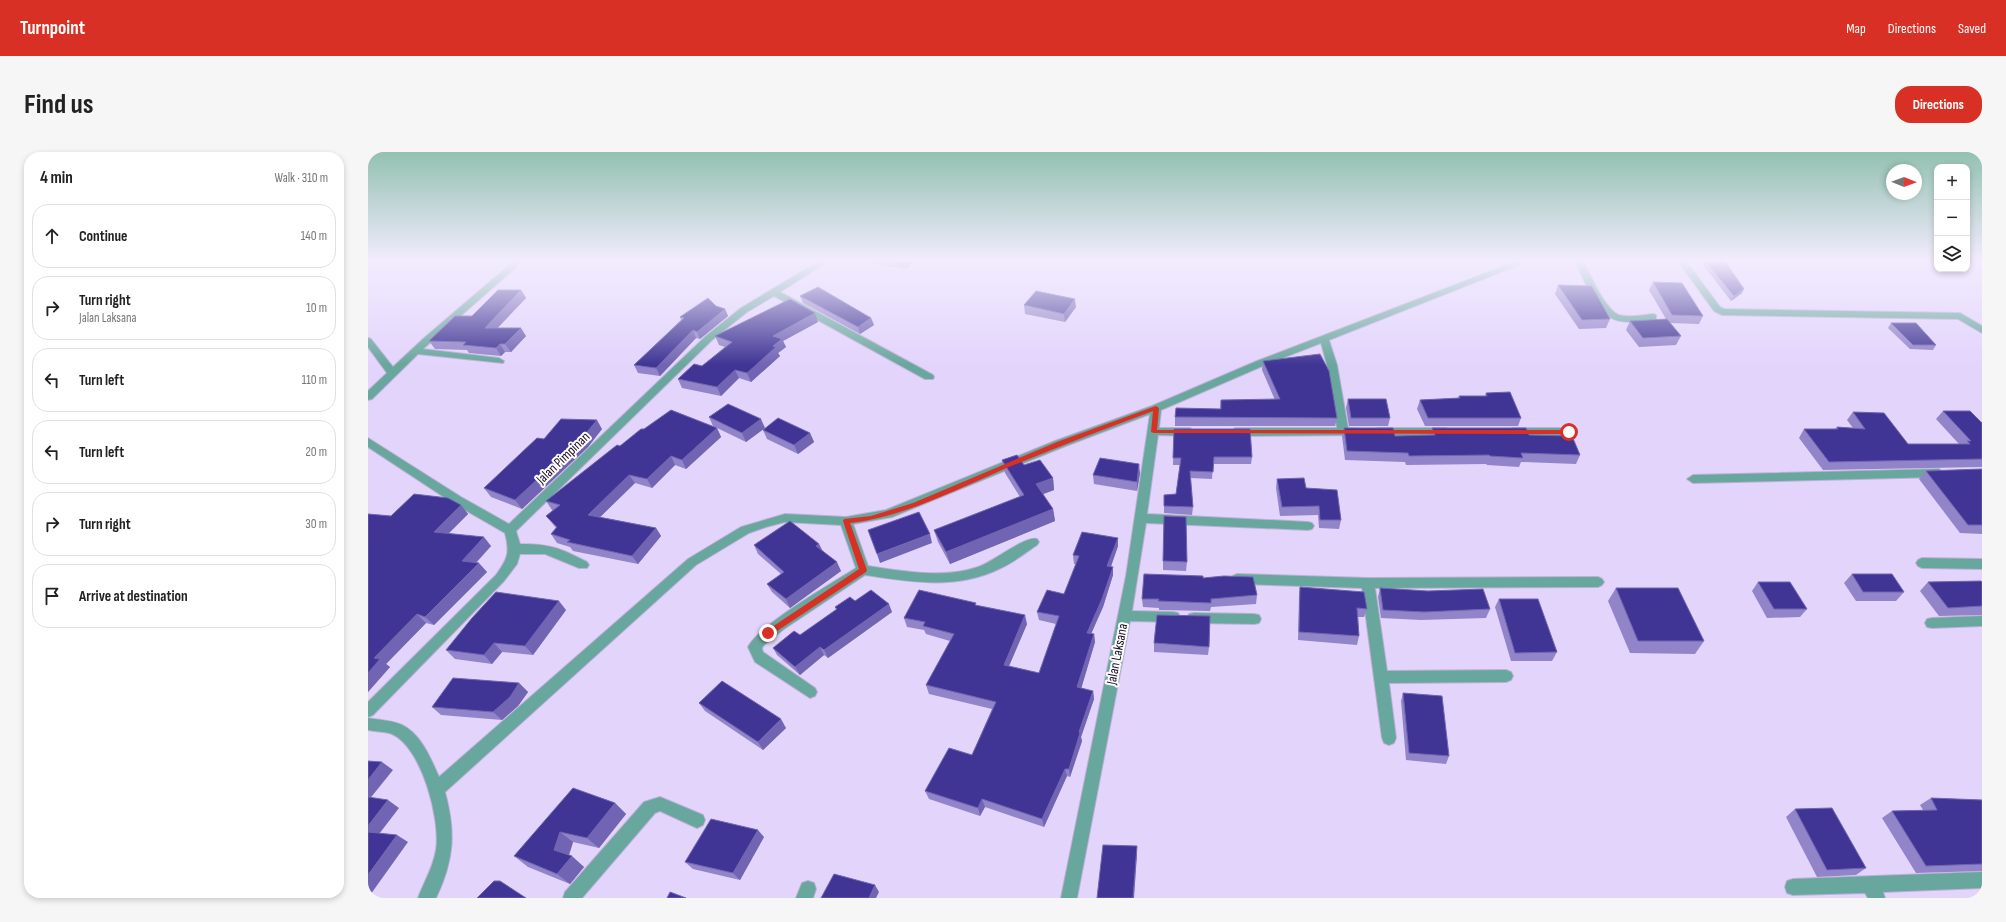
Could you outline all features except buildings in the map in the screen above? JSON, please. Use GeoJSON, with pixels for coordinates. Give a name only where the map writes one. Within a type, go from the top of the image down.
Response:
{"type":"FeatureCollection","features":[{"type":"Feature","properties":{"kind":"street"},"geometry":{"type":"LineString","coordinates":[[368,397],[479,296]]}},
{"type":"Feature","properties":{"kind":"street","name":"Jalan Pimpinan"},"geometry":{"type":"LineString","coordinates":[[510,530],[709,338],[744,310],[767,296]]}},
{"type":"Feature","properties":{"kind":"street"},"geometry":{"type":"LineString","coordinates":[[780,296],[929,377]]}},
{"type":"Feature","properties":{"kind":"street"},"geometry":{"type":"LineString","coordinates":[[436,790],[692,562],[721,543],[764,523],[785,518],[846,521],[871,518],[915,504],[1059,444],[1156,408],[1200,388],[1435,296]]}},
{"type":"Feature","properties":{"kind":"street"},"geometry":{"type":"LineString","coordinates":[[1599,296],[1612,314],[1620,317],[1653,317]]}},
{"type":"Feature","properties":{"kind":"street"},"geometry":{"type":"LineString","coordinates":[[1707,296],[1717,309],[1722,312],[1960,316],[1982,330]]}},
{"type":"Feature","properties":{"kind":"street"},"geometry":{"type":"LineString","coordinates":[[1324,339],[1332,365],[1343,432]]}},
{"type":"Feature","properties":{"kind":"street"},"geometry":{"type":"LineString","coordinates":[[368,341],[393,373]]}},
{"type":"Feature","properties":{"kind":"street"},"geometry":{"type":"LineString","coordinates":[[417,351],[499,361]]}},
{"type":"Feature","properties":{"kind":"street","name":"Jalan Laksana"},"geometry":{"type":"LineString","coordinates":[[1069,898],[1132,576],[1154,432],[1156,408]]}},
{"type":"Feature","properties":{"kind":"street"},"geometry":{"type":"LineString","coordinates":[[1154,432],[1201,432]]}},
{"type":"Feature","properties":{"kind":"street"},"geometry":{"type":"LineString","coordinates":[[1225,432],[1458,432]]}},
{"type":"Feature","properties":{"kind":"street"},"geometry":{"type":"LineString","coordinates":[[1505,432],[1569,432]]}},
{"type":"Feature","properties":{"kind":"street"},"geometry":{"type":"LineString","coordinates":[[368,442],[457,500],[510,530],[516,550],[513,560],[500,578],[368,711]]}},
{"type":"Feature","properties":{"kind":"street"},"geometry":{"type":"LineString","coordinates":[[1693,479],[1952,473]]}},
{"type":"Feature","properties":{"kind":"street"},"geometry":{"type":"LineString","coordinates":[[1141,518],[1308,526]]}},
{"type":"Feature","properties":{"kind":"street"},"geometry":{"type":"LineString","coordinates":[[846,521],[863,570]]}},
{"type":"Feature","properties":{"kind":"street"},"geometry":{"type":"LineString","coordinates":[[810,692],[756,654],[755,647],[759,640],[779,625],[863,570],[932,579],[967,575],[997,564],[1033,542]]}},
{"type":"Feature","properties":{"kind":"street"},"geometry":{"type":"LineString","coordinates":[[516,550],[545,549],[561,554],[583,564]]}},
{"type":"Feature","properties":{"kind":"street"},"geometry":{"type":"LineString","coordinates":[[1922,563],[1982,564]]}},
{"type":"Feature","properties":{"kind":"street"},"geometry":{"type":"LineString","coordinates":[[1132,576],[1148,577]]}},
{"type":"Feature","properties":{"kind":"street"},"geometry":{"type":"LineString","coordinates":[[1226,579],[1368,583],[1598,582]]}},
{"type":"Feature","properties":{"kind":"street"},"geometry":{"type":"LineString","coordinates":[[1368,583],[1389,738]]}},
{"type":"Feature","properties":{"kind":"street"},"geometry":{"type":"LineString","coordinates":[[1124,616],[1254,620]]}},
{"type":"Feature","properties":{"kind":"street"},"geometry":{"type":"LineString","coordinates":[[1932,623],[1982,621]]}},
{"type":"Feature","properties":{"kind":"street"},"geometry":{"type":"LineString","coordinates":[[1381,677],[1506,676]]}},
{"type":"Feature","properties":{"kind":"street"},"geometry":{"type":"LineString","coordinates":[[368,724],[397,730],[411,740],[424,761],[436,790],[444,819],[446,835],[433,896]]}},
{"type":"Feature","properties":{"kind":"street"},"geometry":{"type":"LineString","coordinates":[[571,898],[650,807],[660,804],[697,820]]}},
{"type":"Feature","properties":{"kind":"street"},"geometry":{"type":"LineString","coordinates":[[1792,887],[1873,891],[1982,880]]}},
{"type":"Feature","properties":{"kind":"route"},"geometry":{"type":"LineString","coordinates":[[768,633],[863,570],[846,521],[888,514],[998,471],[1059,444],[1156,408],[1154,432],[1569,432]]}}]}
